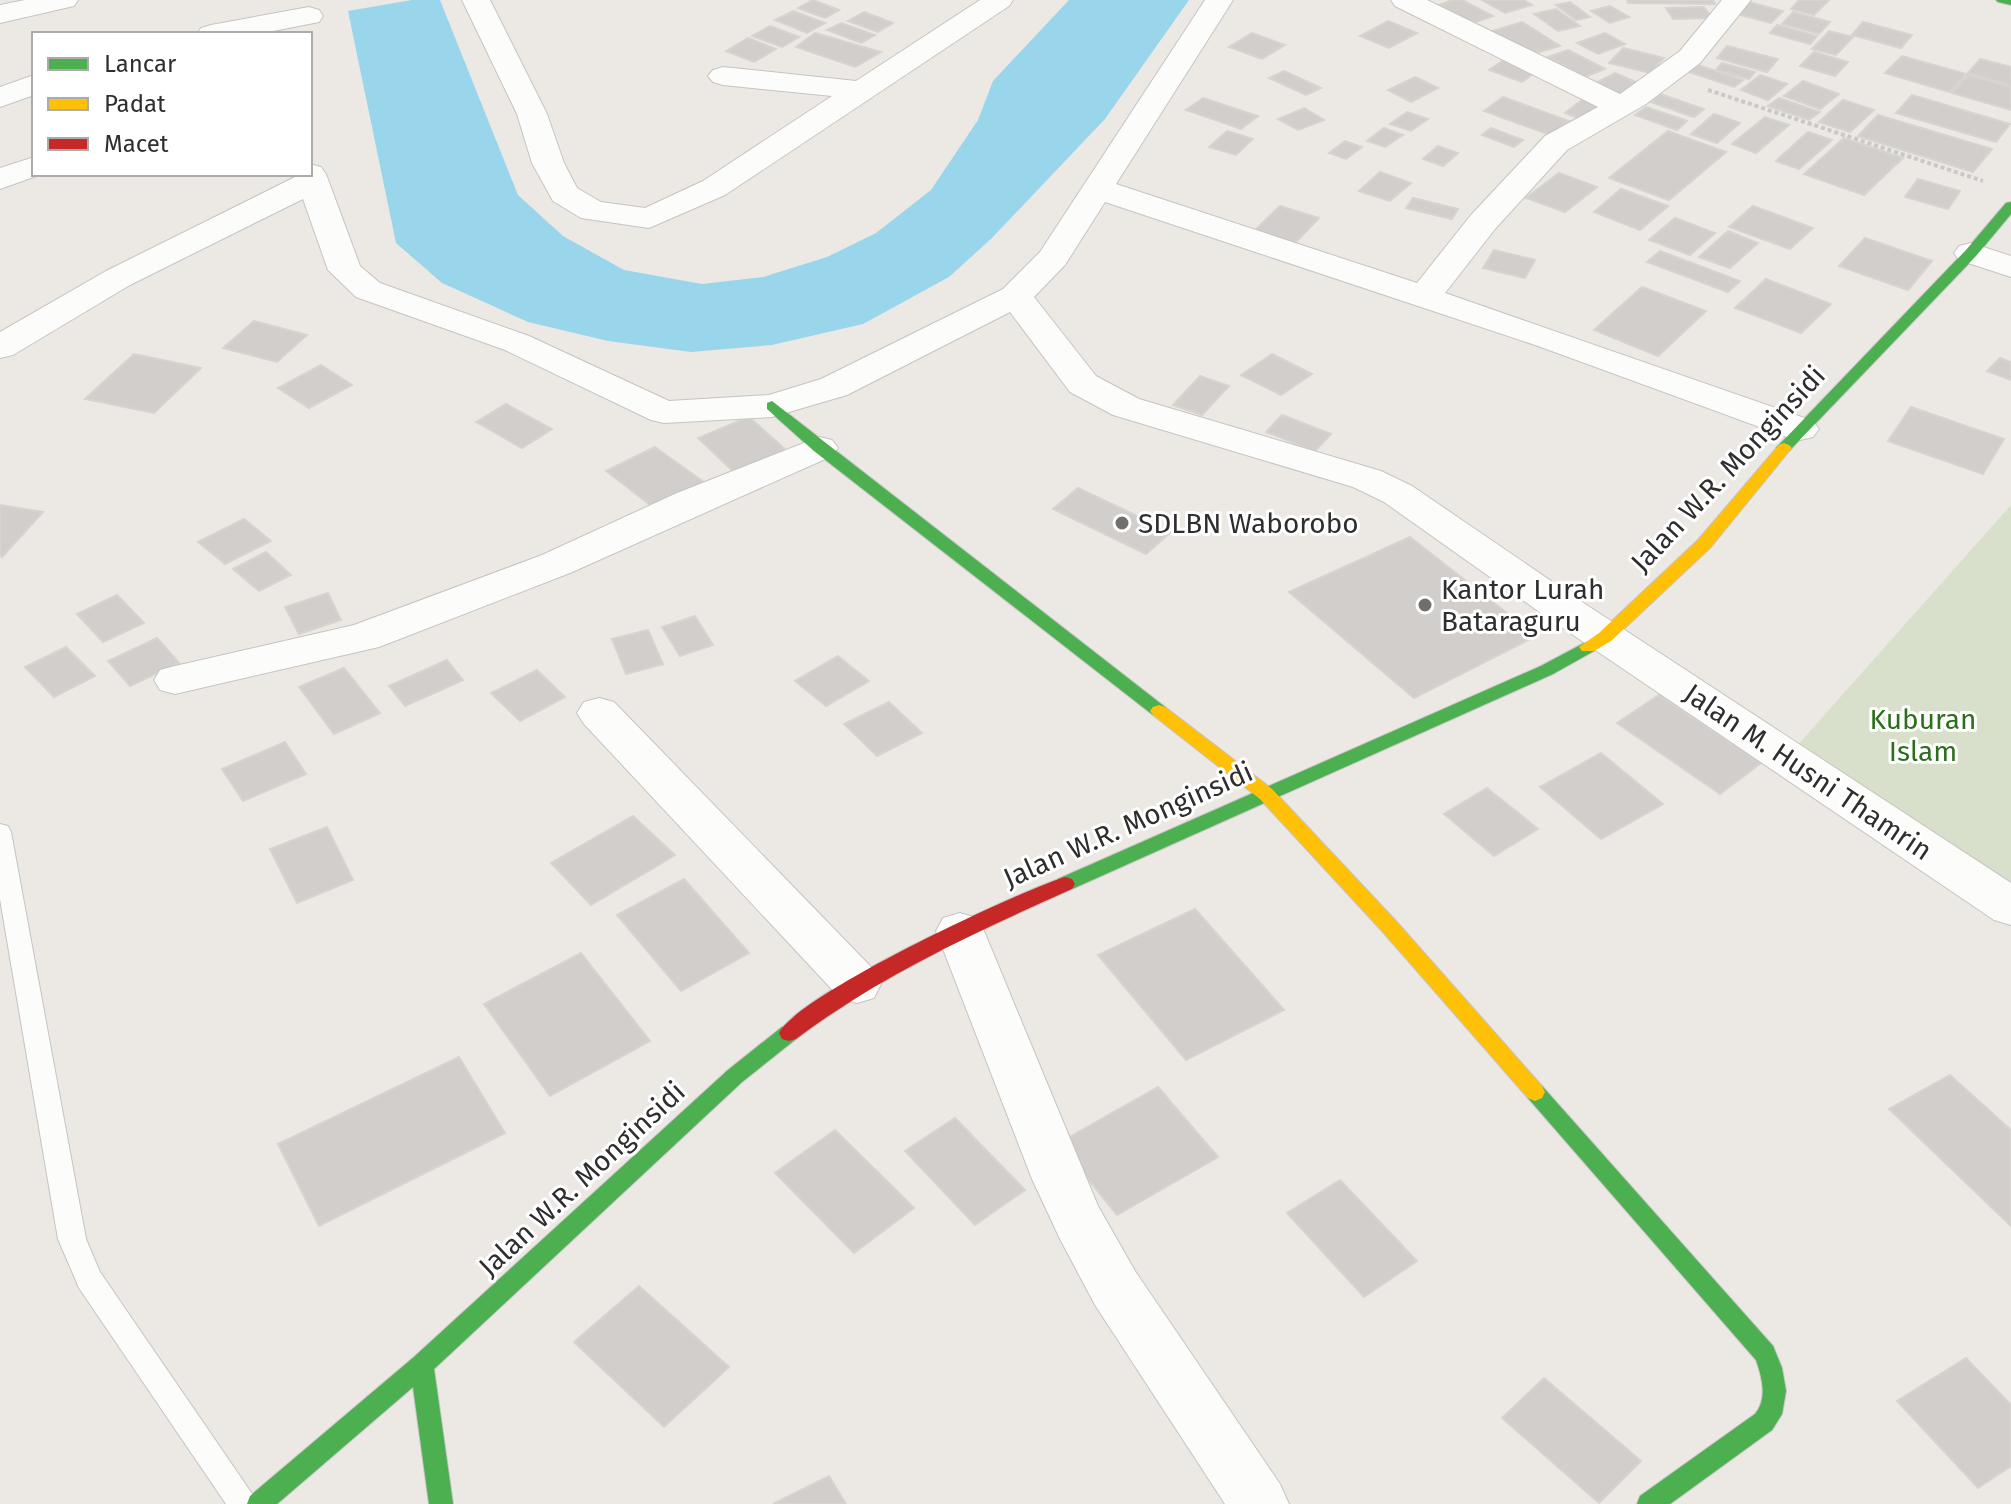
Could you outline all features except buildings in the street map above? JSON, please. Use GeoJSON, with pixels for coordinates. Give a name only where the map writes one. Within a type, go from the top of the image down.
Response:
{"type":"FeatureCollection","features":[{"type":"Feature","properties":{"kind":"main road"},"geometry":{"type":"LineString","coordinates":[[2002,0],[2011,2]]}},
{"type":"Feature","properties":{"kind":"main road","name":"Jalan W.R. Monginsidi"},"geometry":{"type":"LineString","coordinates":[[259,1504],[422,1365],[735,1076],[801,1020],[857,984],[960,931],[1547,670],[1605,637],[1704,544],[1800,429],[1971,253],[2011,206]]}},
{"type":"Feature","properties":{"kind":"main road"},"geometry":{"type":"LineString","coordinates":[[772,406],[819,448],[1266,794],[1389,926],[1765,1353],[1773,1370],[1774,1387],[1773,1411],[1765,1422],[1649,1504]]}},
{"type":"Feature","properties":{"kind":"main road"},"geometry":{"type":"LineString","coordinates":[[422,1365],[441,1504]]}},
{"type":"Feature","properties":{"kind":"street"},"geometry":{"type":"LineString","coordinates":[[0,14],[64,0]]}},
{"type":"Feature","properties":{"kind":"street"},"geometry":{"type":"LineString","coordinates":[[487,3],[503,60],[532,114],[548,163],[564,194],[593,211],[649,218],[714,188],[857,90],[999,0]]}},
{"type":"Feature","properties":{"kind":"street"},"geometry":{"type":"LineString","coordinates":[[0,347],[118,278],[310,178],[345,270],[368,290],[517,343],[664,412],[772,406],[834,387],[1015,296],[1053,258],[1219,0]]}},
{"type":"Feature","properties":{"kind":"street"},"geometry":{"type":"LineString","coordinates":[[1405,0],[1620,106]]}},
{"type":"Feature","properties":{"kind":"street"},"geometry":{"type":"LineString","coordinates":[[1423,298],[1483,222],[1556,143],[1620,106],[1690,57],[1737,0]]}},
{"type":"Feature","properties":{"kind":"street"},"geometry":{"type":"LineString","coordinates":[[222,32],[307,17]]}},
{"type":"Feature","properties":{"kind":"street"},"geometry":{"type":"LineString","coordinates":[[723,76],[857,90]]}},
{"type":"Feature","properties":{"kind":"street"},"geometry":{"type":"LineString","coordinates":[[0,98],[32,85]]}},
{"type":"Feature","properties":{"kind":"street"},"geometry":{"type":"LineString","coordinates":[[0,179],[32,167]]}},
{"type":"Feature","properties":{"kind":"street"},"geometry":{"type":"LineString","coordinates":[[1096,188],[1550,339],[1800,429]]}},
{"type":"Feature","properties":{"kind":"street"},"geometry":{"type":"LineString","coordinates":[[1971,253],[2011,267]]}},
{"type":"Feature","properties":{"kind":"street","name":"Jalan M. Husni Thamrin"},"geometry":{"type":"LineString","coordinates":[[1015,296],[1091,390],[1126,407],[1379,484],[1398,494],[1605,637],[2011,907]]}},
{"type":"Feature","properties":{"kind":"street"},"geometry":{"type":"LineString","coordinates":[[175,680],[364,637],[556,564],[819,448]]}},
{"type":"Feature","properties":{"kind":"street"},"geometry":{"type":"LineString","coordinates":[[599,713],[857,984]]}},
{"type":"Feature","properties":{"kind":"street"},"geometry":{"type":"LineString","coordinates":[[960,931],[1079,1222],[1115,1288],[1259,1504]]}},
{"type":"Feature","properties":{"kind":"lane"},"geometry":{"type":"LineString","coordinates":[[0,832],[72,1239],[89,1279],[244,1504]]}},
{"type":"Feature","properties":{"kind":"path"},"geometry":{"type":"LineString","coordinates":[[1666,75],[1984,181]]}},
{"type":"Feature","properties":{"kind":"green space","name":"Kuburan Islam"},"geometry":{"type":"Polygon","coordinates":[[[2011,505],[2011,894],[1788,756],[2011,505]]]}},
{"type":"Feature","properties":{"kind":"water"},"geometry":{"type":"Polygon","coordinates":[[[412,0],[440,0],[518,195],[563,236],[624,270],[702,284],[763,277],[827,257],[876,233],[931,190],[978,120],[993,81],[1069,0],[1189,0],[1105,119],[992,238],[949,277],[863,324],[772,345],[691,352],[608,341],[528,322],[442,283],[396,243],[348,11],[412,0]]]}},
{"type":"Feature","properties":{"kind":"traffic: fast"},"geometry":{"type":"LineString","coordinates":[[2002,0],[2011,2]]}},
{"type":"Feature","properties":{"kind":"traffic: fast"},"geometry":{"type":"LineString","coordinates":[[1784,448],[1971,253],[2011,206]]}},
{"type":"Feature","properties":{"kind":"traffic: fast"},"geometry":{"type":"LineString","coordinates":[[772,406],[819,448],[1159,711]]}},
{"type":"Feature","properties":{"kind":"traffic: fast"},"geometry":{"type":"LineString","coordinates":[[1065,884],[1547,670],[1588,647]]}},
{"type":"Feature","properties":{"kind":"traffic: fast"},"geometry":{"type":"LineString","coordinates":[[259,1504],[422,1365],[735,1076],[789,1033]]}},
{"type":"Feature","properties":{"kind":"traffic: fast"},"geometry":{"type":"LineString","coordinates":[[1535,1092],[1765,1353],[1770,1368],[1774,1399],[1770,1414],[1763,1422],[1734,1446],[1649,1504]]}},
{"type":"Feature","properties":{"kind":"traffic: fast"},"geometry":{"type":"LineString","coordinates":[[422,1365],[441,1504]]}},
{"type":"Feature","properties":{"kind":"traffic: slow"},"geometry":{"type":"LineString","coordinates":[[1588,647],[1605,637],[1704,544],[1784,448]]}},
{"type":"Feature","properties":{"kind":"traffic: slow"},"geometry":{"type":"LineString","coordinates":[[1159,711],[1266,794],[1389,926],[1535,1092]]}},
{"type":"Feature","properties":{"kind":"traffic: jam"},"geometry":{"type":"LineString","coordinates":[[789,1033],[820,1009],[887,968],[1065,884]]}},
{"type":"Feature","properties":{"kind":"place","name":"SDLBN Waborobo"},"geometry":{"type":"Point","coordinates":[1122,523]}},
{"type":"Feature","properties":{"kind":"place","name":"Kantor Lurah Bataraguru"},"geometry":{"type":"Point","coordinates":[1425,605]}}]}
